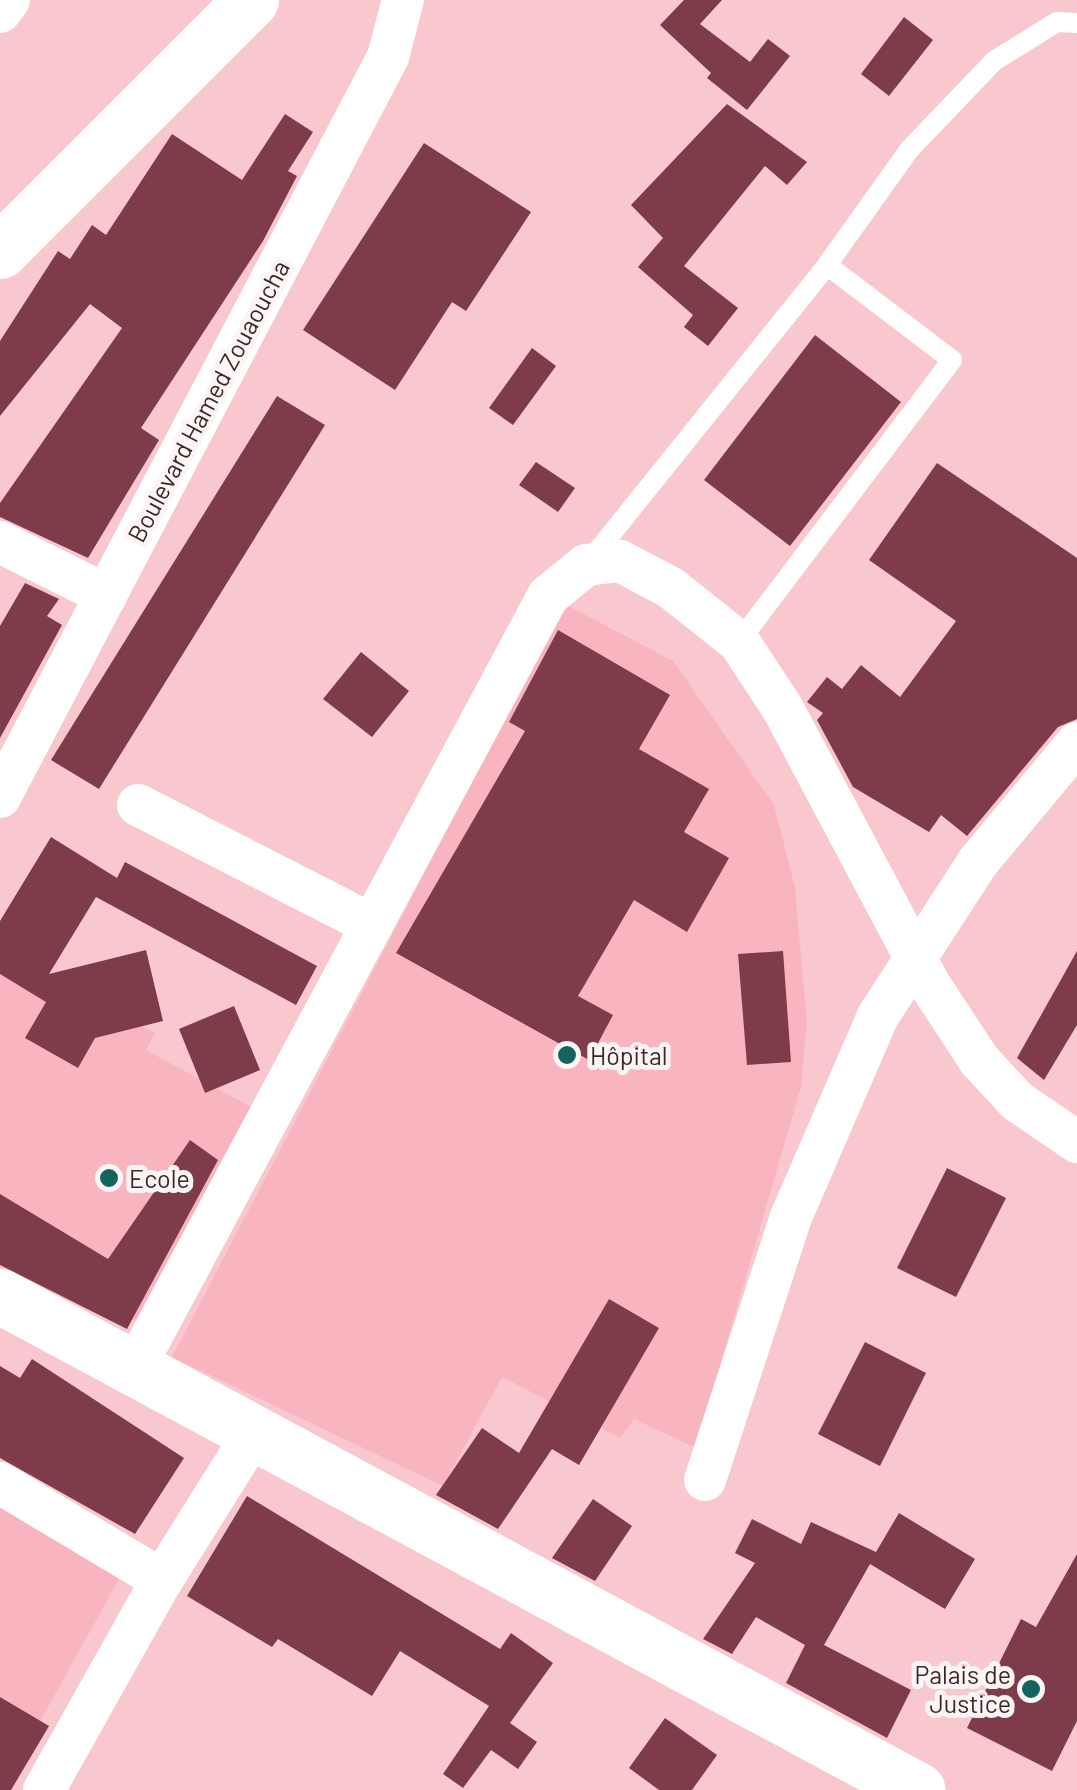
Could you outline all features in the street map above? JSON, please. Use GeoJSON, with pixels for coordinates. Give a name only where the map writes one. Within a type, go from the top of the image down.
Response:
{"type":"FeatureCollection","features":[{"type":"Feature","properties":{"kind":"main road"},"geometry":{"type":"LineString","coordinates":[[0,250],[251,0]]}},
{"type":"Feature","properties":{"kind":"main road"},"geometry":{"type":"LineString","coordinates":[[0,1296],[918,1790]]}},
{"type":"Feature","properties":{"kind":"street"},"geometry":{"type":"LineString","coordinates":[[0,12],[9,0]]}},
{"type":"Feature","properties":{"kind":"street","name":"Boulevard Hamed Zouaoucha"},"geometry":{"type":"LineString","coordinates":[[0,797],[388,58],[404,0]]}},
{"type":"Feature","properties":{"kind":"street"},"geometry":{"type":"LineString","coordinates":[[0,542],[106,595]]}},
{"type":"Feature","properties":{"kind":"street"},"geometry":{"type":"LineString","coordinates":[[135,1367],[548,596],[586,565],[620,561],[671,588],[739,642],[784,709],[916,957],[979,1060],[1018,1101],[1077,1142]]}},
{"type":"Feature","properties":{"kind":"street"},"geometry":{"type":"LineString","coordinates":[[705,1480],[791,1217],[878,1016],[978,862],[1077,743]]}},
{"type":"Feature","properties":{"kind":"street"},"geometry":{"type":"LineString","coordinates":[[138,804],[372,925]]}},
{"type":"Feature","properties":{"kind":"street"},"geometry":{"type":"LineString","coordinates":[[44,1790],[162,1580],[254,1434]]}},
{"type":"Feature","properties":{"kind":"street"},"geometry":{"type":"LineString","coordinates":[[0,1483],[162,1580]]}},
{"type":"Feature","properties":{"kind":"lane"},"geometry":{"type":"LineString","coordinates":[[586,565],[827,265],[909,150],[994,61],[1057,22],[1077,23]]}},
{"type":"Feature","properties":{"kind":"lane"},"geometry":{"type":"LineString","coordinates":[[739,642],[952,360],[827,265]]}},
{"type":"Feature","properties":{"kind":"shaded area","name":"Hôpital"},"geometry":{"type":"Polygon","coordinates":[[[565,604],[673,661],[774,805],[795,888],[807,1023],[801,1087],[696,1448],[634,1419],[620,1438],[502,1377],[443,1486],[172,1357],[565,604]]]}},
{"type":"Feature","properties":{"kind":"shaded area","name":"Ecole"},"geometry":{"type":"Polygon","coordinates":[[[0,947],[155,1033],[146,1050],[256,1110],[139,1323],[0,1246],[0,947]]]}},
{"type":"Feature","properties":{"kind":"shaded area"},"geometry":{"type":"Polygon","coordinates":[[[0,1502],[124,1570],[2,1790],[0,1790],[0,1502]]]}},
{"type":"Feature","properties":{"kind":"building"},"geometry":{"type":"Polygon","coordinates":[[[684,0],[722,0],[700,24],[750,62],[768,39],[790,56],[747,110],[707,78],[711,73],[660,25],[684,0]]]}},
{"type":"Feature","properties":{"kind":"building"},"geometry":{"type":"Polygon","coordinates":[[[904,17],[933,40],[889,96],[861,74],[904,17]]]}},
{"type":"Feature","properties":{"kind":"building"},"geometry":{"type":"Polygon","coordinates":[[[727,104],[807,162],[787,185],[765,166],[684,266],[738,308],[708,346],[684,327],[693,315],[638,267],[663,238],[631,205],[727,104]]]}},
{"type":"Feature","properties":{"kind":"building"},"geometry":{"type":"Polygon","coordinates":[[[285,114],[313,132],[288,171],[297,176],[263,241],[141,428],[159,440],[88,558],[0,517],[0,503],[122,328],[90,304],[0,416],[0,341],[58,251],[70,259],[92,225],[106,235],[172,134],[242,180],[285,114]]]}},
{"type":"Feature","properties":{"kind":"building"},"geometry":{"type":"Polygon","coordinates":[[[424,143],[531,212],[466,311],[452,302],[395,390],[303,330],[424,143]]]}},
{"type":"Feature","properties":{"kind":"building"},"geometry":{"type":"Polygon","coordinates":[[[815,335],[901,402],[790,546],[704,480],[815,335]]]}},
{"type":"Feature","properties":{"kind":"building"},"geometry":{"type":"Polygon","coordinates":[[[532,348],[556,366],[513,425],[489,408],[532,348]]]}},
{"type":"Feature","properties":{"kind":"building"},"geometry":{"type":"Polygon","coordinates":[[[277,396],[325,425],[99,789],[51,760],[277,396]]]}},
{"type":"Feature","properties":{"kind":"building"},"geometry":{"type":"Polygon","coordinates":[[[536,462],[575,488],[558,512],[519,485],[536,462]]]}},
{"type":"Feature","properties":{"kind":"building"},"geometry":{"type":"Polygon","coordinates":[[[937,463],[1077,558],[1077,719],[1058,727],[967,836],[941,815],[929,832],[853,787],[817,720],[823,713],[807,702],[827,677],[842,689],[861,665],[900,697],[956,621],[869,560],[937,463]]]}},
{"type":"Feature","properties":{"kind":"building"},"geometry":{"type":"Polygon","coordinates":[[[25,583],[59,599],[47,616],[62,625],[0,738],[0,626],[25,583]]]}},
{"type":"Feature","properties":{"kind":"building"},"geometry":{"type":"Polygon","coordinates":[[[558,630],[670,695],[639,749],[709,789],[684,832],[729,858],[687,932],[634,900],[578,996],[613,1015],[589,1060],[396,953],[525,731],[509,722],[558,630]]]}},
{"type":"Feature","properties":{"kind":"building"},"geometry":{"type":"Polygon","coordinates":[[[361,652],[409,691],[372,737],[323,699],[361,652]]]}},
{"type":"Feature","properties":{"kind":"building"},"geometry":{"type":"Polygon","coordinates":[[[51,837],[117,878],[125,862],[317,966],[296,1005],[96,897],[49,974],[146,950],[163,1021],[95,1038],[78,1068],[25,1038],[46,1002],[0,974],[0,921],[51,837]]]}},
{"type":"Feature","properties":{"kind":"building"},"geometry":{"type":"Polygon","coordinates":[[[783,951],[791,1062],[747,1065],[738,954],[783,951]]]}},
{"type":"Feature","properties":{"kind":"building"},"geometry":{"type":"Polygon","coordinates":[[[1077,951],[1077,1025],[1044,1080],[1017,1058],[1077,951]]]}},
{"type":"Feature","properties":{"kind":"building"},"geometry":{"type":"Polygon","coordinates":[[[234,1006],[260,1070],[205,1093],[179,1029],[234,1006]]]}},
{"type":"Feature","properties":{"kind":"building"},"geometry":{"type":"Polygon","coordinates":[[[190,1140],[218,1160],[127,1329],[0,1265],[0,1194],[108,1259],[190,1140]]]}},
{"type":"Feature","properties":{"kind":"building"},"geometry":{"type":"Polygon","coordinates":[[[947,1168],[1006,1198],[956,1297],[897,1268],[947,1168]]]}},
{"type":"Feature","properties":{"kind":"building"},"geometry":{"type":"Polygon","coordinates":[[[609,1299],[659,1328],[579,1465],[552,1449],[498,1529],[436,1495],[482,1428],[519,1453],[609,1299]]]}},
{"type":"Feature","properties":{"kind":"building"},"geometry":{"type":"Polygon","coordinates":[[[865,1342],[926,1373],[880,1466],[818,1434],[865,1342]]]}},
{"type":"Feature","properties":{"kind":"building"},"geometry":{"type":"Polygon","coordinates":[[[32,1359],[184,1458],[135,1534],[0,1458],[0,1366],[20,1378],[32,1359]]]}},
{"type":"Feature","properties":{"kind":"building"},"geometry":{"type":"Polygon","coordinates":[[[247,1496],[500,1649],[511,1633],[553,1663],[510,1723],[537,1742],[518,1769],[491,1750],[463,1788],[443,1774],[489,1706],[400,1651],[372,1696],[278,1639],[272,1647],[187,1596],[247,1496]]]}},
{"type":"Feature","properties":{"kind":"building"},"geometry":{"type":"Polygon","coordinates":[[[593,1499],[632,1526],[595,1581],[552,1558],[593,1499]]]}},
{"type":"Feature","properties":{"kind":"building"},"geometry":{"type":"Polygon","coordinates":[[[899,1513],[975,1559],[945,1609],[870,1564],[824,1645],[911,1690],[887,1738],[786,1683],[805,1645],[756,1617],[732,1654],[703,1639],[755,1563],[735,1553],[752,1519],[801,1544],[811,1522],[876,1552],[899,1513]]]}},
{"type":"Feature","properties":{"kind":"building","name":"Palais de Justice"},"geometry":{"type":"Polygon","coordinates":[[[1077,1554],[1077,1721],[1052,1771],[967,1728],[1021,1619],[1036,1627],[1077,1554]]]}},
{"type":"Feature","properties":{"kind":"building"},"geometry":{"type":"Polygon","coordinates":[[[0,1697],[49,1726],[11,1790],[0,1790],[0,1697]]]}},
{"type":"Feature","properties":{"kind":"building"},"geometry":{"type":"Polygon","coordinates":[[[665,1718],[717,1755],[692,1790],[659,1790],[629,1768],[665,1718]]]}},
{"type":"Feature","properties":{"kind":"place","name":"Hôpital"},"geometry":{"type":"Point","coordinates":[567,1055]}},
{"type":"Feature","properties":{"kind":"place","name":"Ecole"},"geometry":{"type":"Point","coordinates":[109,1178]}},
{"type":"Feature","properties":{"kind":"place","name":"Palais de Justice"},"geometry":{"type":"Point","coordinates":[1031,1689]}}]}
